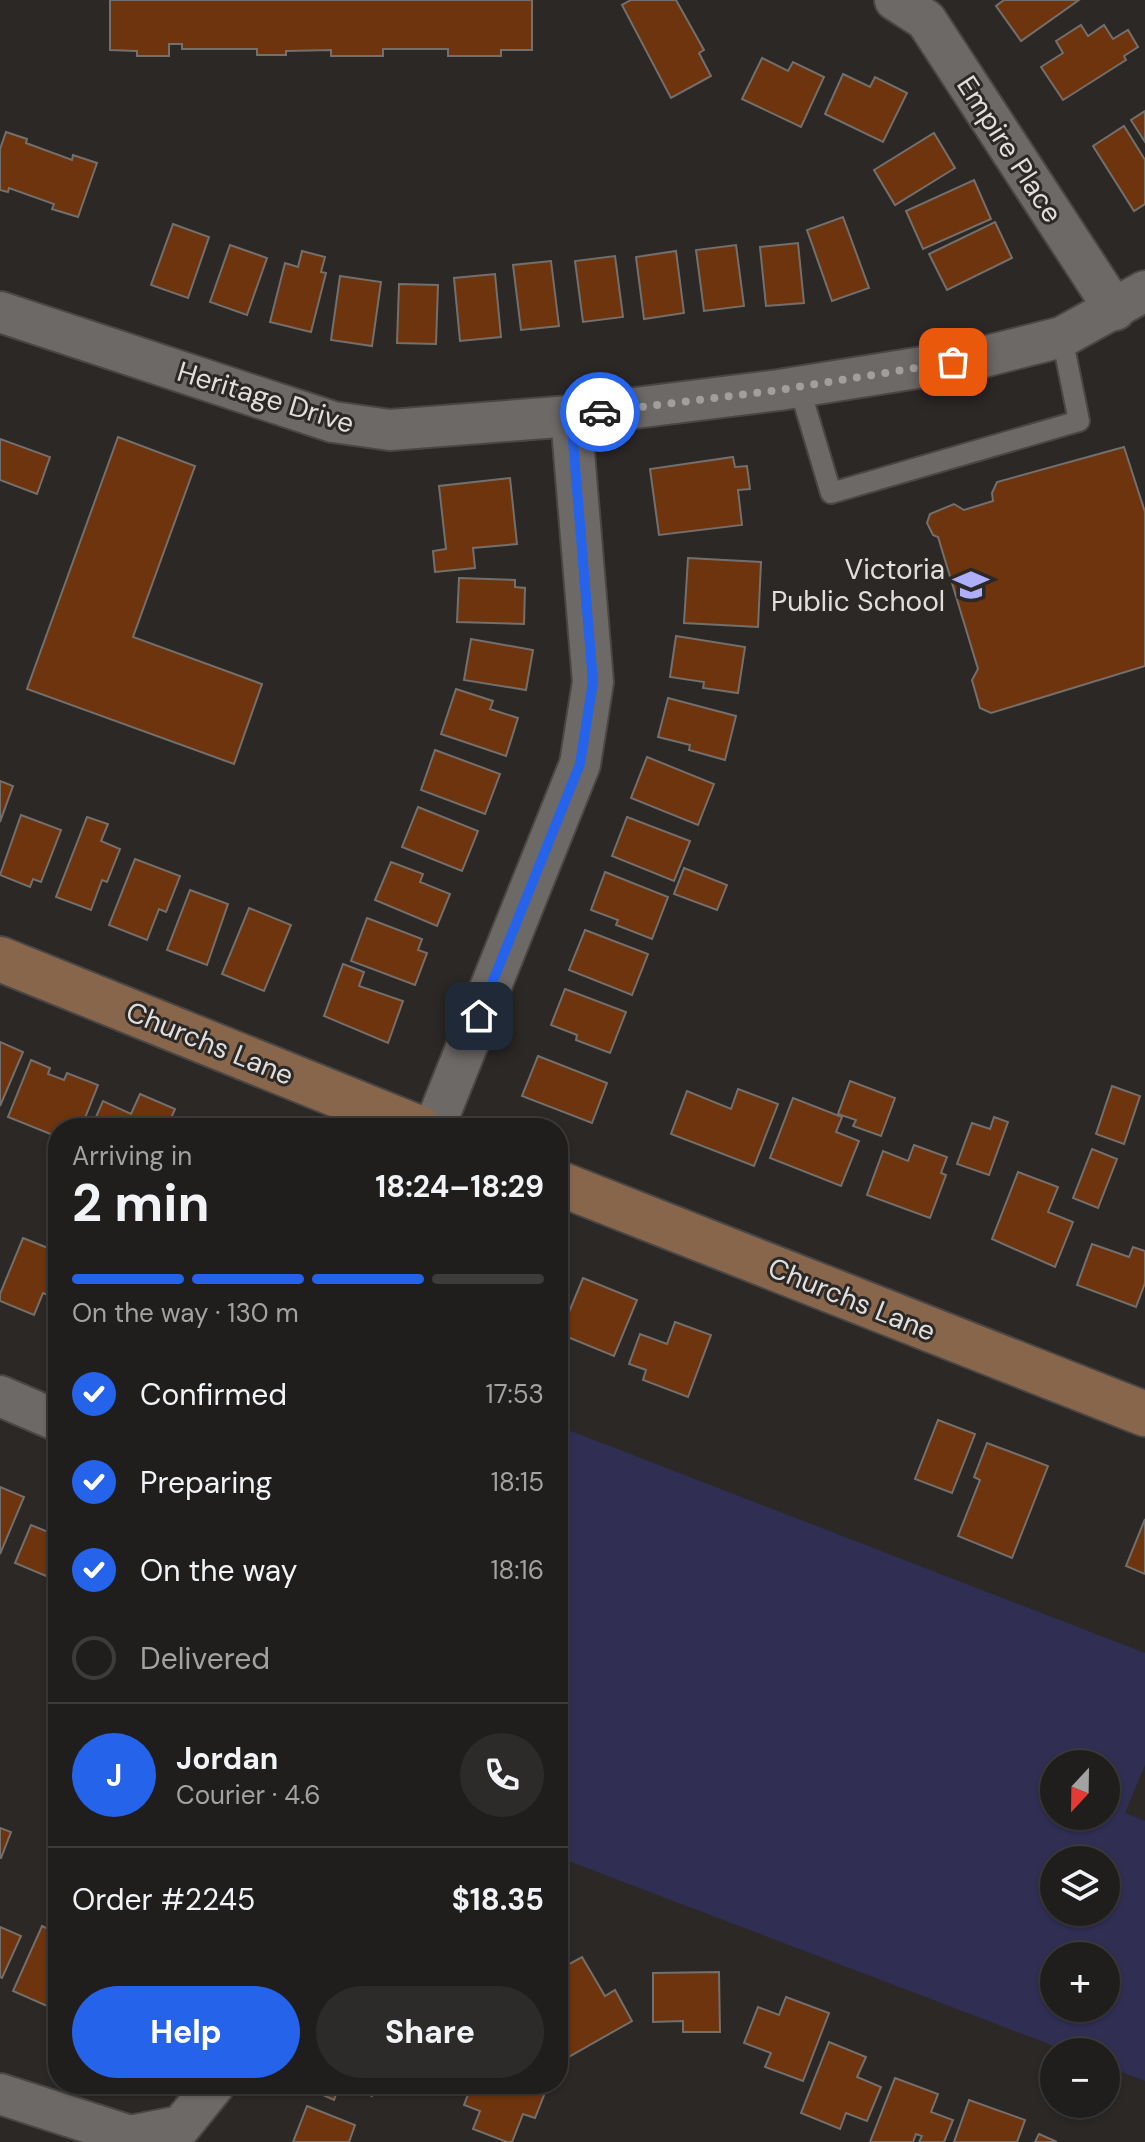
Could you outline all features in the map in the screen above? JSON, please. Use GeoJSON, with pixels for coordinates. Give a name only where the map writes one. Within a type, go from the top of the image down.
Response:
{"type":"FeatureCollection","features":[{"type":"Feature","properties":{"kind":"street","name":"Empire Place"},"geometry":{"type":"LineString","coordinates":[[895,0],[926,20],[1130,301]]}},
{"type":"Feature","properties":{"kind":"street","name":"Heritage Drive"},"geometry":{"type":"LineString","coordinates":[[0,312],[333,422],[390,430],[571,416],[979,358],[1062,337],[1130,301]]}},
{"type":"Feature","properties":{"kind":"street"},"geometry":{"type":"LineString","coordinates":[[438,1118],[580,764],[593,682],[571,416]]}},
{"type":"Feature","properties":{"kind":"street","name":"Churchs Lane"},"geometry":{"type":"LineString","coordinates":[[0,959],[394,1118]]}},
{"type":"Feature","properties":{"kind":"street","name":"Churchs Lane"},"geometry":{"type":"LineString","coordinates":[[568,1187],[1145,1414]]}},
{"type":"Feature","properties":{"kind":"street"},"geometry":{"type":"LineString","coordinates":[[0,1396],[48,1417]]}},
{"type":"Feature","properties":{"kind":"street"},"geometry":{"type":"LineString","coordinates":[[0,2094],[130,2136],[181,2126],[207,2094]]}},
{"type":"Feature","properties":{"kind":"lane"},"geometry":{"type":"LineString","coordinates":[[799,386],[831,493],[1079,421],[1062,337]]}},
{"type":"Feature","properties":{"kind":"shaded area"},"geometry":{"type":"Polygon","coordinates":[[[568,1430],[1145,1653],[1145,1765],[1125,1813],[1145,1821],[1145,2081],[1120,2071],[1120,2038],[1040,2038],[1040,2041],[568,1861],[568,1430]]]}},
{"type":"Feature","properties":{"kind":"building"},"geometry":{"type":"Polygon","coordinates":[[[110,0],[532,0],[532,50],[501,50],[501,56],[448,56],[448,49],[383,49],[383,56],[331,56],[331,50],[257,55],[257,49],[182,49],[182,44],[169,44],[169,56],[137,56],[137,51],[110,50],[110,0]]]}},
{"type":"Feature","properties":{"kind":"building"},"geometry":{"type":"Polygon","coordinates":[[[631,0],[676,0],[704,50],[699,53],[711,76],[671,98],[622,5],[631,0]]]}},
{"type":"Feature","properties":{"kind":"building"},"geometry":{"type":"Polygon","coordinates":[[[1004,0],[1079,0],[1021,41],[996,6],[1004,0]]]}},
{"type":"Feature","properties":{"kind":"building"},"geometry":{"type":"Polygon","coordinates":[[[1081,25],[1088,36],[1104,25],[1113,39],[1128,30],[1138,47],[1124,56],[1126,60],[1063,100],[1041,67],[1063,53],[1056,41],[1081,25]]]}},
{"type":"Feature","properties":{"kind":"building"},"geometry":{"type":"Polygon","coordinates":[[[762,58],[788,71],[793,62],[824,77],[801,127],[742,99],[762,58]]]}},
{"type":"Feature","properties":{"kind":"building"},"geometry":{"type":"Polygon","coordinates":[[[843,74],[870,87],[875,77],[907,93],[883,142],[825,114],[843,74]]]}},
{"type":"Feature","properties":{"kind":"building"},"geometry":{"type":"Polygon","coordinates":[[[1145,111],[1145,142],[1131,120],[1145,111]]]}},
{"type":"Feature","properties":{"kind":"building"},"geometry":{"type":"Polygon","coordinates":[[[1124,126],[1145,160],[1145,204],[1134,211],[1093,146],[1124,126]]]}},
{"type":"Feature","properties":{"kind":"building"},"geometry":{"type":"Polygon","coordinates":[[[6,132],[72,160],[73,155],[97,163],[78,217],[52,209],[54,204],[9,188],[8,192],[0,190],[0,149],[6,132]]]}},
{"type":"Feature","properties":{"kind":"building"},"geometry":{"type":"Polygon","coordinates":[[[934,133],[955,168],[895,205],[874,170],[934,133]]]}},
{"type":"Feature","properties":{"kind":"building"},"geometry":{"type":"Polygon","coordinates":[[[974,180],[991,219],[923,249],[906,211],[974,180]]]}},
{"type":"Feature","properties":{"kind":"building"},"geometry":{"type":"Polygon","coordinates":[[[843,217],[869,288],[832,301],[807,230],[843,217]]]}},
{"type":"Feature","properties":{"kind":"building"},"geometry":{"type":"Polygon","coordinates":[[[995,222],[1012,258],[947,290],[929,254],[995,222]]]}},
{"type":"Feature","properties":{"kind":"building"},"geometry":{"type":"Polygon","coordinates":[[[173,224],[209,237],[188,298],[151,285],[173,224]]]}},
{"type":"Feature","properties":{"kind":"building"},"geometry":{"type":"Polygon","coordinates":[[[798,243],[804,303],[766,306],[760,247],[798,243]]]}},
{"type":"Feature","properties":{"kind":"building"},"geometry":{"type":"Polygon","coordinates":[[[230,245],[267,258],[247,315],[210,302],[230,245]]]}},
{"type":"Feature","properties":{"kind":"building"},"geometry":{"type":"Polygon","coordinates":[[[736,245],[744,306],[704,311],[696,250],[736,245]]]}},
{"type":"Feature","properties":{"kind":"building"},"geometry":{"type":"Polygon","coordinates":[[[302,251],[325,257],[321,272],[326,273],[311,332],[270,322],[285,263],[298,267],[302,251]]]}},
{"type":"Feature","properties":{"kind":"building"},"geometry":{"type":"Polygon","coordinates":[[[676,251],[684,313],[644,319],[636,257],[676,251]]]}},
{"type":"Feature","properties":{"kind":"building"},"geometry":{"type":"Polygon","coordinates":[[[615,256],[623,317],[583,322],[575,261],[615,256]]]}},
{"type":"Feature","properties":{"kind":"building"},"geometry":{"type":"Polygon","coordinates":[[[551,261],[559,326],[521,330],[513,265],[551,261]]]}},
{"type":"Feature","properties":{"kind":"building"},"geometry":{"type":"Polygon","coordinates":[[[495,274],[501,337],[460,341],[454,278],[495,274]]]}},
{"type":"Feature","properties":{"kind":"building"},"geometry":{"type":"Polygon","coordinates":[[[340,276],[381,282],[372,346],[331,340],[340,276]]]}},
{"type":"Feature","properties":{"kind":"building"},"geometry":{"type":"Polygon","coordinates":[[[399,284],[438,285],[436,344],[397,343],[399,284]]]}},
{"type":"Feature","properties":{"kind":"building"},"geometry":{"type":"Polygon","coordinates":[[[118,437],[195,466],[133,637],[262,684],[234,764],[27,689],[118,437]]]}},
{"type":"Feature","properties":{"kind":"building"},"geometry":{"type":"Polygon","coordinates":[[[0,439],[50,457],[37,494],[0,480],[0,439]]]}},
{"type":"Feature","properties":{"kind":"building"},"geometry":{"type":"Polygon","coordinates":[[[1124,447],[1145,512],[1145,666],[991,713],[980,708],[972,680],[978,669],[938,537],[933,535],[927,523],[930,514],[954,504],[964,510],[993,501],[992,493],[997,482],[1124,447]]]}},
{"type":"Feature","properties":{"kind":"building"},"geometry":{"type":"Polygon","coordinates":[[[733,457],[735,467],[747,466],[750,489],[738,490],[742,525],[659,535],[650,469],[733,457]]]}},
{"type":"Feature","properties":{"kind":"building"},"geometry":{"type":"Polygon","coordinates":[[[510,478],[517,544],[473,548],[475,568],[435,572],[433,551],[446,549],[439,486],[510,478]]]}},
{"type":"Feature","properties":{"kind":"building"},"geometry":{"type":"Polygon","coordinates":[[[688,558],[761,562],[758,627],[684,623],[688,558]]]}},
{"type":"Feature","properties":{"kind":"building"},"geometry":{"type":"Polygon","coordinates":[[[459,578],[515,580],[515,587],[525,588],[524,624],[457,622],[459,578]]]}},
{"type":"Feature","properties":{"kind":"building"},"geometry":{"type":"Polygon","coordinates":[[[676,636],[745,647],[738,693],[703,688],[704,682],[670,677],[676,636]]]}},
{"type":"Feature","properties":{"kind":"building"},"geometry":{"type":"Polygon","coordinates":[[[471,639],[533,650],[526,690],[464,680],[471,639]]]}},
{"type":"Feature","properties":{"kind":"building"},"geometry":{"type":"Polygon","coordinates":[[[456,689],[493,701],[490,709],[518,718],[506,756],[441,734],[456,689]]]}},
{"type":"Feature","properties":{"kind":"building"},"geometry":{"type":"Polygon","coordinates":[[[668,698],[736,716],[725,760],[689,750],[690,745],[658,737],[668,698]]]}},
{"type":"Feature","properties":{"kind":"building"},"geometry":{"type":"Polygon","coordinates":[[[435,750],[500,774],[485,814],[421,790],[435,750]]]}},
{"type":"Feature","properties":{"kind":"building"},"geometry":{"type":"Polygon","coordinates":[[[647,757],[714,784],[698,825],[631,798],[647,757]]]}},
{"type":"Feature","properties":{"kind":"building"},"geometry":{"type":"Polygon","coordinates":[[[0,781],[13,786],[0,822],[0,781]]]}},
{"type":"Feature","properties":{"kind":"building"},"geometry":{"type":"Polygon","coordinates":[[[418,807],[478,831],[462,871],[402,847],[418,807]]]}},
{"type":"Feature","properties":{"kind":"building"},"geometry":{"type":"Polygon","coordinates":[[[21,815],[61,830],[41,882],[33,879],[30,887],[0,875],[21,815]]]}},
{"type":"Feature","properties":{"kind":"building"},"geometry":{"type":"Polygon","coordinates":[[[87,817],[108,824],[101,841],[120,849],[107,882],[102,880],[91,910],[56,897],[87,817]]]}},
{"type":"Feature","properties":{"kind":"building"},"geometry":{"type":"Polygon","coordinates":[[[627,817],[690,841],[674,881],[612,856],[627,817]]]}},
{"type":"Feature","properties":{"kind":"building"},"geometry":{"type":"Polygon","coordinates":[[[135,859],[180,876],[166,912],[159,909],[147,940],[109,925],[135,859]]]}},
{"type":"Feature","properties":{"kind":"building"},"geometry":{"type":"Polygon","coordinates":[[[391,862],[423,874],[420,882],[450,894],[437,926],[375,900],[391,862]]]}},
{"type":"Feature","properties":{"kind":"building"},"geometry":{"type":"Polygon","coordinates":[[[684,868],[727,885],[717,910],[674,894],[684,868]]]}},
{"type":"Feature","properties":{"kind":"building"},"geometry":{"type":"Polygon","coordinates":[[[605,872],[668,897],[652,939],[616,925],[618,920],[591,910],[605,872]]]}},
{"type":"Feature","properties":{"kind":"building"},"geometry":{"type":"Polygon","coordinates":[[[190,890],[228,904],[207,965],[167,950],[190,890]]]}},
{"type":"Feature","properties":{"kind":"building"},"geometry":{"type":"Polygon","coordinates":[[[249,908],[291,925],[264,991],[222,974],[249,908]]]}},
{"type":"Feature","properties":{"kind":"building"},"geometry":{"type":"Polygon","coordinates":[[[367,918],[422,939],[418,950],[427,953],[415,985],[351,961],[367,918]]]}},
{"type":"Feature","properties":{"kind":"building"},"geometry":{"type":"Polygon","coordinates":[[[585,930],[648,954],[632,995],[569,970],[585,930]]]}},
{"type":"Feature","properties":{"kind":"building"},"geometry":{"type":"Polygon","coordinates":[[[343,964],[364,972],[359,986],[403,1001],[388,1043],[324,1016],[343,964]]]}},
{"type":"Feature","properties":{"kind":"building"},"geometry":{"type":"Polygon","coordinates":[[[565,989],[626,1012],[610,1053],[576,1040],[577,1035],[551,1025],[565,989]]]}},
{"type":"Feature","properties":{"kind":"building"},"geometry":{"type":"Polygon","coordinates":[[[0,1042],[23,1052],[0,1106],[0,1042]]]}},
{"type":"Feature","properties":{"kind":"building"},"geometry":{"type":"Polygon","coordinates":[[[538,1056],[607,1083],[592,1123],[522,1096],[538,1056]]]}},
{"type":"Feature","properties":{"kind":"building"},"geometry":{"type":"Polygon","coordinates":[[[31,1060],[50,1068],[48,1074],[64,1080],[67,1073],[98,1085],[85,1118],[48,1118],[48,1133],[8,1117],[31,1060]]]}},
{"type":"Feature","properties":{"kind":"building"},"geometry":{"type":"Polygon","coordinates":[[[850,1081],[895,1098],[881,1136],[853,1126],[856,1120],[838,1114],[850,1081]]]}},
{"type":"Feature","properties":{"kind":"building"},"geometry":{"type":"Polygon","coordinates":[[[1112,1086],[1140,1096],[1124,1144],[1096,1134],[1112,1086]]]}},
{"type":"Feature","properties":{"kind":"building"},"geometry":{"type":"Polygon","coordinates":[[[738,1089],[778,1104],[754,1166],[671,1134],[687,1091],[731,1109],[738,1089]]]}},
{"type":"Feature","properties":{"kind":"building"},"geometry":{"type":"Polygon","coordinates":[[[140,1094],[175,1109],[171,1118],[95,1118],[103,1101],[131,1114],[140,1094]]]}},
{"type":"Feature","properties":{"kind":"building"},"geometry":{"type":"Polygon","coordinates":[[[793,1098],[842,1117],[836,1132],[859,1141],[841,1186],[770,1158],[793,1098]]]}},
{"type":"Feature","properties":{"kind":"building"},"geometry":{"type":"Polygon","coordinates":[[[994,1117],[1008,1122],[989,1175],[957,1164],[972,1123],[990,1129],[994,1117]]]}},
{"type":"Feature","properties":{"kind":"building"},"geometry":{"type":"Polygon","coordinates":[[[914,1145],[947,1157],[941,1173],[946,1175],[930,1218],[867,1195],[883,1151],[908,1161],[914,1145]]]}},
{"type":"Feature","properties":{"kind":"building"},"geometry":{"type":"Polygon","coordinates":[[[1092,1149],[1117,1159],[1098,1208],[1073,1198],[1092,1149]]]}},
{"type":"Feature","properties":{"kind":"building"},"geometry":{"type":"Polygon","coordinates":[[[1018,1172],[1058,1187],[1048,1212],[1073,1222],[1055,1267],[992,1239],[1018,1172]]]}},
{"type":"Feature","properties":{"kind":"building"},"geometry":{"type":"Polygon","coordinates":[[[23,1238],[48,1248],[48,1295],[43,1293],[34,1315],[0,1301],[0,1294],[23,1238]]]}},
{"type":"Feature","properties":{"kind":"building"},"geometry":{"type":"Polygon","coordinates":[[[1092,1244],[1129,1257],[1133,1247],[1145,1251],[1145,1283],[1136,1307],[1077,1285],[1092,1244]]]}},
{"type":"Feature","properties":{"kind":"building"},"geometry":{"type":"Polygon","coordinates":[[[583,1278],[637,1300],[614,1356],[568,1337],[568,1315],[583,1278]]]}},
{"type":"Feature","properties":{"kind":"building"},"geometry":{"type":"Polygon","coordinates":[[[675,1322],[711,1335],[688,1397],[643,1380],[646,1370],[629,1364],[640,1334],[667,1344],[675,1322]]]}},
{"type":"Feature","properties":{"kind":"building"},"geometry":{"type":"Polygon","coordinates":[[[938,1420],[975,1434],[952,1493],[915,1479],[938,1420]]]}},
{"type":"Feature","properties":{"kind":"building"},"geometry":{"type":"Polygon","coordinates":[[[987,1443],[1048,1466],[1012,1558],[958,1536],[980,1480],[974,1477],[987,1443]]]}},
{"type":"Feature","properties":{"kind":"building"},"geometry":{"type":"Polygon","coordinates":[[[0,1487],[24,1497],[0,1554],[0,1487]]]}},
{"type":"Feature","properties":{"kind":"building"},"geometry":{"type":"Polygon","coordinates":[[[1145,1519],[1145,1574],[1126,1566],[1145,1519]]]}},
{"type":"Feature","properties":{"kind":"building"},"geometry":{"type":"Polygon","coordinates":[[[31,1525],[48,1532],[48,1577],[15,1563],[31,1525]]]}},
{"type":"Feature","properties":{"kind":"building"},"geometry":{"type":"Polygon","coordinates":[[[0,1828],[11,1832],[1,1858],[0,1858],[0,1828]]]}},
{"type":"Feature","properties":{"kind":"building"},"geometry":{"type":"Polygon","coordinates":[[[42,1926],[48,1929],[47,2006],[13,1991],[42,1926]]]}},
{"type":"Feature","properties":{"kind":"building"},"geometry":{"type":"Polygon","coordinates":[[[0,1927],[21,1936],[2,1978],[0,1977],[0,1927]]]}},
{"type":"Feature","properties":{"kind":"building"},"geometry":{"type":"Polygon","coordinates":[[[582,1957],[605,1996],[615,1990],[632,2021],[568,2057],[568,1965],[582,1957]]]}},
{"type":"Feature","properties":{"kind":"building"},"geometry":{"type":"Polygon","coordinates":[[[719,1972],[720,2032],[683,2032],[683,2021],[653,2022],[653,1973],[719,1972]]]}},
{"type":"Feature","properties":{"kind":"building"},"geometry":{"type":"Polygon","coordinates":[[[786,1997],[829,2013],[803,2081],[765,2067],[771,2053],[744,2043],[758,2007],[779,2015],[786,1997]]]}},
{"type":"Feature","properties":{"kind":"building"},"geometry":{"type":"Polygon","coordinates":[[[829,2042],[866,2057],[857,2077],[881,2087],[867,2121],[846,2113],[840,2129],[801,2113],[829,2042]]]}},
{"type":"Feature","properties":{"kind":"building"},"geometry":{"type":"Polygon","coordinates":[[[895,2078],[938,2094],[931,2112],[953,2120],[944,2142],[919,2142],[922,2136],[916,2134],[913,2142],[870,2142],[895,2078]]]}},
{"type":"Feature","properties":{"kind":"building"},"geometry":{"type":"Polygon","coordinates":[[[320,2094],[336,2094],[334,2100],[320,2094]]]}},
{"type":"Feature","properties":{"kind":"building"},"geometry":{"type":"Polygon","coordinates":[[[468,2094],[544,2094],[535,2118],[523,2114],[512,2142],[473,2129],[480,2111],[464,2105],[468,2094]]]}},
{"type":"Feature","properties":{"kind":"building"},"geometry":{"type":"Polygon","coordinates":[[[969,2100],[1025,2120],[1017,2142],[954,2142],[969,2100]]]}},
{"type":"Feature","properties":{"kind":"building"},"geometry":{"type":"Polygon","coordinates":[[[307,2106],[355,2125],[349,2142],[293,2142],[307,2106]]]}},
{"type":"Feature","properties":{"kind":"building"},"geometry":{"type":"Polygon","coordinates":[[[1039,2134],[1057,2142],[1035,2142],[1039,2134]]]}},
{"type":"Feature","properties":{"kind":"way so far"},"geometry":{"type":"LineString","coordinates":[[600,412],[779,390],[953,362]]}},
{"type":"Feature","properties":{"kind":"place","name":"Victoria Public School"},"geometry":{"type":"Point","coordinates":[971,585]}},
{"type":"Feature","properties":{"kind":"route"},"geometry":{"type":"LineString","coordinates":[[479,1016],[580,764],[593,682],[571,416],[600,412]]}}]}
